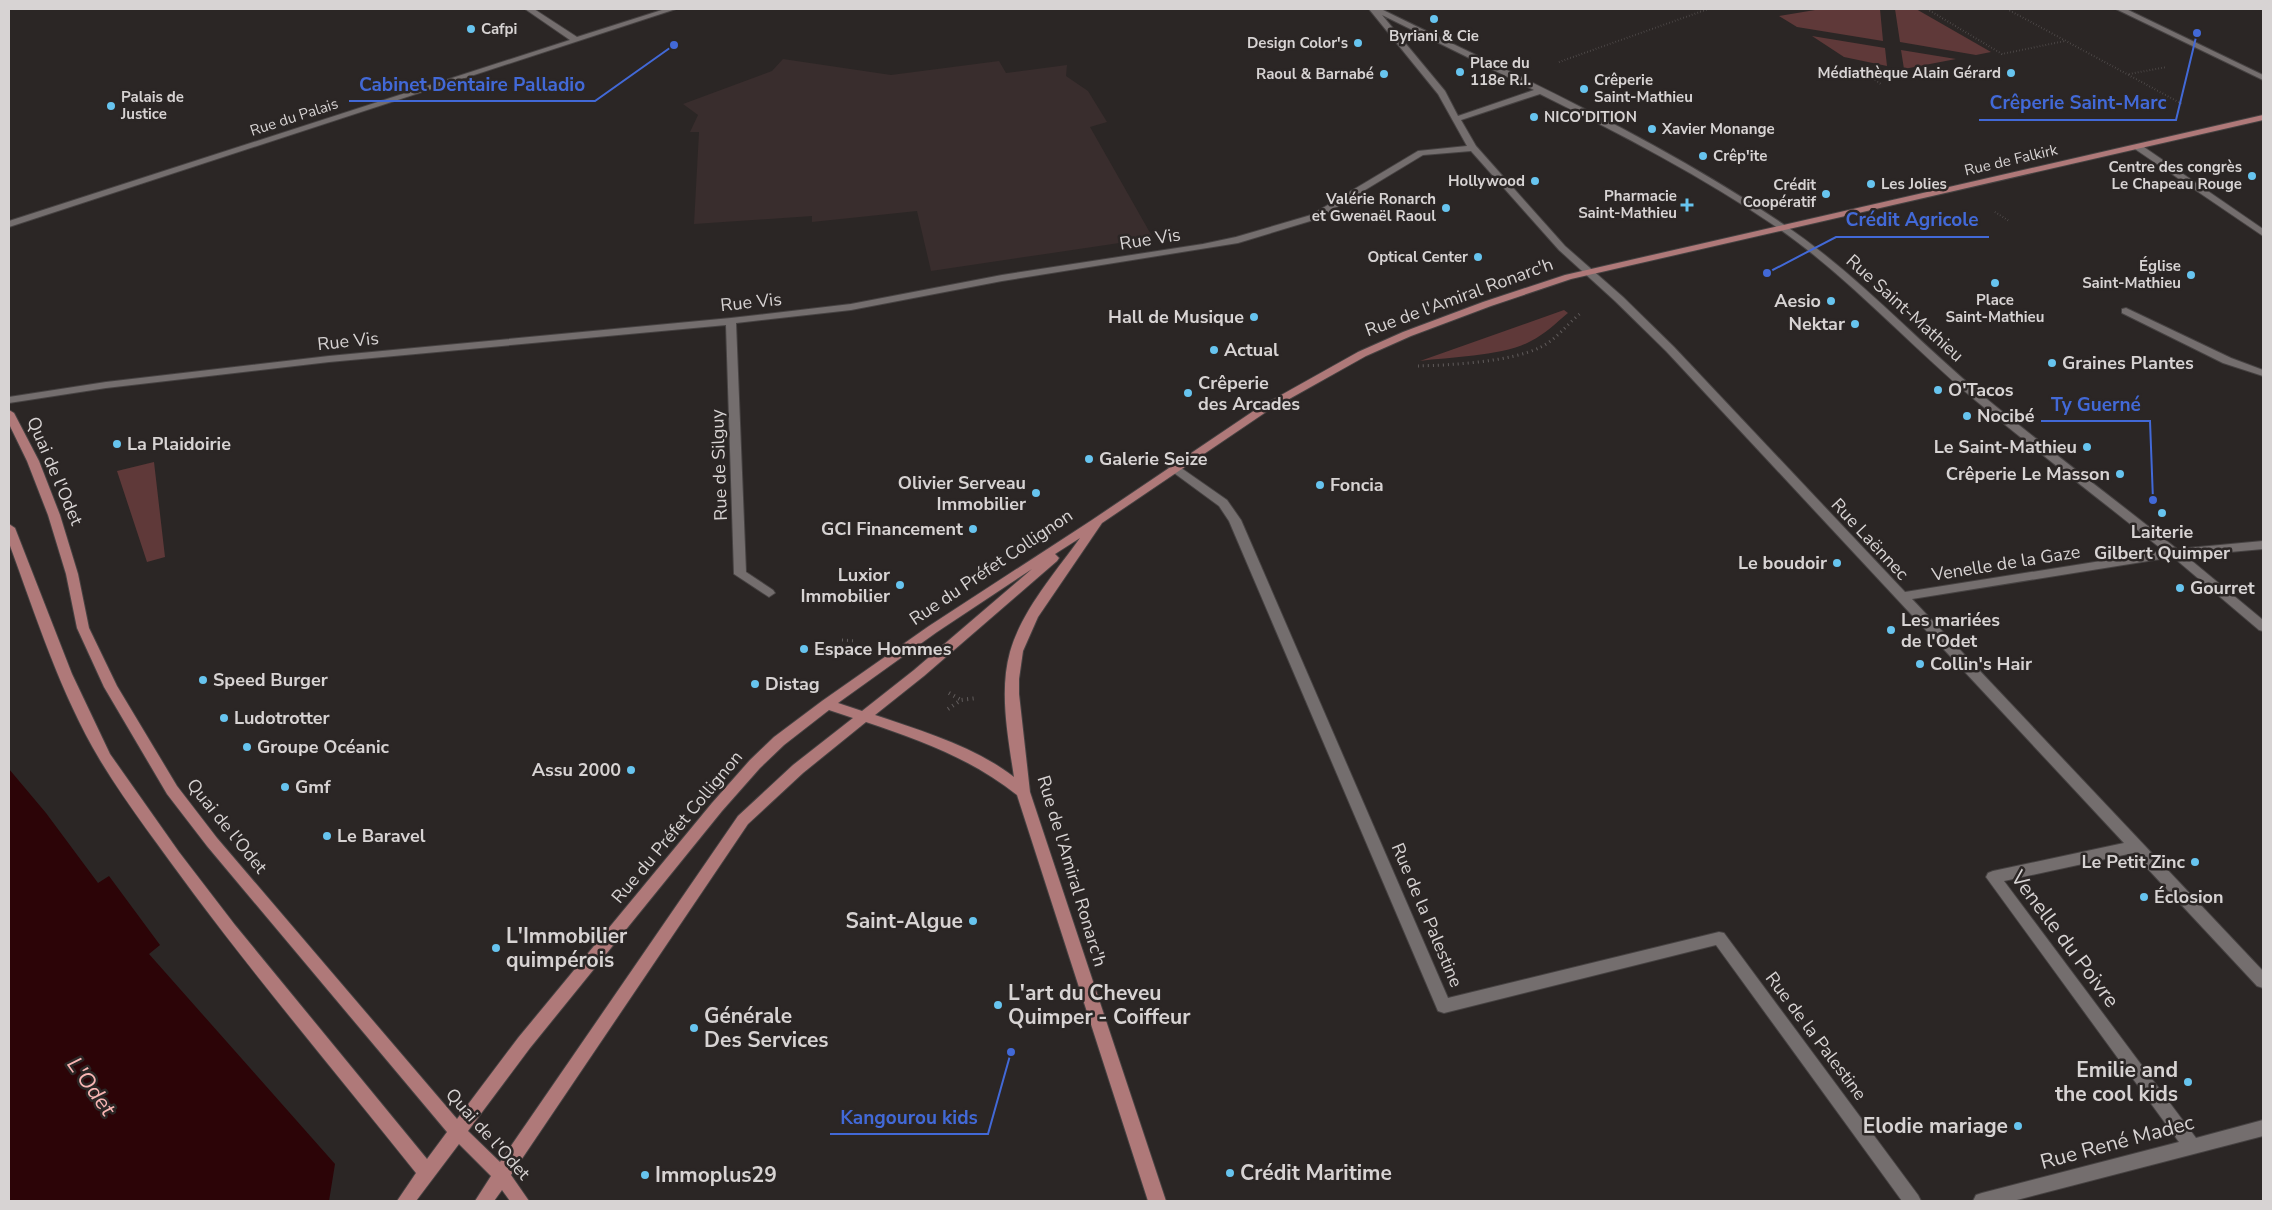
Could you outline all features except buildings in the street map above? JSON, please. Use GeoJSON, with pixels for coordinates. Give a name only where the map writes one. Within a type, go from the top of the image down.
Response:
{"type":"FeatureCollection","features":[{"type":"Feature","properties":{"kind":"main road","name":"Rue de Falkirk"},"geometry":{"type":"LineString","coordinates":[[1589,272],[2263,117]]}},
{"type":"Feature","properties":{"kind":"main road","name":"Rue de l'Amiral Ronarc'h"},"geometry":{"type":"LineString","coordinates":[[1157,1201],[1023,792],[1012,694],[1014,665],[1022,637],[1045,596],[1098,520],[1174,467],[1262,410],[1362,354],[1406,334],[1487,304],[1589,272]]}},
{"type":"Feature","properties":{"kind":"main road","name":"Quai de l'Odet"},"geometry":{"type":"LineString","coordinates":[[9,413],[33,461],[54,515],[72,574],[83,628],[111,687],[172,790],[212,842],[457,1131],[501,1176],[520,1201]]}},
{"type":"Feature","properties":{"kind":"main road","name":"Rue du Préfet Collignon"},"geometry":{"type":"LineString","coordinates":[[406,1201],[524,1043],[717,807],[779,741],[827,704],[933,629],[1098,520]]}},
{"type":"Feature","properties":{"kind":"main road","name":"Rue du Préfet Collignon"},"geometry":{"type":"LineString","coordinates":[[484,1201],[743,820],[798,770],[865,718],[1098,520]]}},
{"type":"Feature","properties":{"kind":"main road"},"geometry":{"type":"LineString","coordinates":[[9,528],[65,674],[105,757],[174,856],[230,930],[427,1173]]}},
{"type":"Feature","properties":{"kind":"main road"},"geometry":{"type":"LineString","coordinates":[[827,704],[965,754],[989,766],[1023,792]]}},
{"type":"Feature","properties":{"kind":"street"},"geometry":{"type":"LineString","coordinates":[[529,9],[576,40]]}},
{"type":"Feature","properties":{"kind":"street","name":"Rue du Palais"},"geometry":{"type":"LineString","coordinates":[[9,224],[672,9]]}},
{"type":"Feature","properties":{"kind":"street"},"geometry":{"type":"LineString","coordinates":[[1374,9],[1543,90]]}},
{"type":"Feature","properties":{"kind":"street"},"geometry":{"type":"LineString","coordinates":[[1374,9],[1442,93],[1457,119],[1543,90]]}},
{"type":"Feature","properties":{"kind":"street"},"geometry":{"type":"LineString","coordinates":[[2120,9],[2263,78]]}},
{"type":"Feature","properties":{"kind":"street","name":"Rue Saint-Mathieu"},"geometry":{"type":"LineString","coordinates":[[1543,90],[1724,190],[1782,227],[1843,274],[1978,397],[2175,553],[2263,627]]}},
{"type":"Feature","properties":{"kind":"street","name":"Rue Laënnec"},"geometry":{"type":"LineString","coordinates":[[1457,119],[1473,148],[1562,248],[1619,299],[1670,349],[2263,981]]}},
{"type":"Feature","properties":{"kind":"street"},"geometry":{"type":"LineString","coordinates":[[2138,147],[2263,233]]}},
{"type":"Feature","properties":{"kind":"street","name":"Rue Vis"},"geometry":{"type":"LineString","coordinates":[[9,400],[106,385],[329,359],[731,321],[887,302],[1002,278],[1230,242],[1314,217],[1421,153],[1473,148]]}},
{"type":"Feature","properties":{"kind":"street"},"geometry":{"type":"LineString","coordinates":[[2126,311],[2160,325],[2212,355],[2263,372]]}},
{"type":"Feature","properties":{"kind":"street","name":"Rue de Silguy"},"geometry":{"type":"LineString","coordinates":[[731,321],[740,574],[769,594]]}},
{"type":"Feature","properties":{"kind":"street","name":"Rue de la Palestine"},"geometry":{"type":"LineString","coordinates":[[1174,467],[1223,503],[1235,520],[1444,1006],[1719,938],[1912,1201]]}},
{"type":"Feature","properties":{"kind":"street","name":"Venelle de la Gaze"},"geometry":{"type":"LineString","coordinates":[[1901,597],[2175,553],[2263,545]]}},
{"type":"Feature","properties":{"kind":"street","name":"Venelle du Poivre"},"geometry":{"type":"LineString","coordinates":[[2137,846],[1993,877],[2192,1145]]}},
{"type":"Feature","properties":{"kind":"street","name":"Rue René Madec"},"geometry":{"type":"LineString","coordinates":[[1982,1201],[2263,1128]]}},
{"type":"Feature","properties":{"kind":"path"},"geometry":{"type":"LineString","coordinates":[[1516,78],[1708,9]]}},
{"type":"Feature","properties":{"kind":"path"},"geometry":{"type":"LineString","coordinates":[[1927,9],[2002,54],[2065,41]]}},
{"type":"Feature","properties":{"kind":"path"},"geometry":{"type":"LineString","coordinates":[[2007,9],[2224,126]]}},
{"type":"Feature","properties":{"kind":"path"},"geometry":{"type":"LineString","coordinates":[[1875,80],[1881,84]]}},
{"type":"Feature","properties":{"kind":"path"},"geometry":{"type":"LineString","coordinates":[[1362,354],[1398,366],[1418,366],[1532,350],[1548,342],[1582,312],[1619,299]]}},
{"type":"Feature","properties":{"kind":"path"},"geometry":{"type":"LineString","coordinates":[[914,735],[961,700],[1012,694]]}},
{"type":"Feature","properties":{"kind":"shaded area"},"geometry":{"type":"Polygon","coordinates":[[[1821,9],[1880,9],[1883,41],[1797,27],[1779,16],[1821,9]]]}},
{"type":"Feature","properties":{"kind":"shaded area"},"geometry":{"type":"Polygon","coordinates":[[[1895,9],[1916,9],[1991,52],[1976,55],[1900,42],[1895,9]]]}},
{"type":"Feature","properties":{"kind":"shaded area"},"geometry":{"type":"Polygon","coordinates":[[[1812,36],[1885,48],[1887,66],[1844,57],[1812,36]]]}},
{"type":"Feature","properties":{"kind":"shaded area"},"geometry":{"type":"Polygon","coordinates":[[[1901,50],[1956,59],[1904,69],[1901,50]]]}},
{"type":"Feature","properties":{"kind":"shaded area"},"geometry":{"type":"Polygon","coordinates":[[[783,59],[891,75],[999,61],[1006,73],[1067,65],[1066,76],[1088,91],[1107,122],[1090,127],[1153,238],[931,271],[917,211],[812,222],[812,216],[694,224],[699,132],[690,132],[698,115],[683,104],[772,71],[783,59]]]}},
{"type":"Feature","properties":{"kind":"shaded area"},"geometry":{"type":"Polygon","coordinates":[[[1564,310],[1568,313],[1550,328],[1520,346],[1493,353],[1420,361],[1564,310]]]}},
{"type":"Feature","properties":{"kind":"shaded area"},"geometry":{"type":"Polygon","coordinates":[[[154,462],[165,557],[147,562],[117,471],[154,462]]]}},
{"type":"Feature","properties":{"kind":"water","name":"L'Odet"},"geometry":{"type":"Polygon","coordinates":[[[9,769],[46,813],[98,883],[109,876],[160,945],[149,954],[335,1164],[329,1201],[9,1201],[9,769]]]}},
{"type":"Feature","properties":{"kind":"place","name":"Byriani & Cie"},"geometry":{"type":"Point","coordinates":[1434,19]}},
{"type":"Feature","properties":{"kind":"place","name":"Cafpi"},"geometry":{"type":"Point","coordinates":[471,29]}},
{"type":"Feature","properties":{"kind":"place","name":"Crêperie Saint-Marc"},"geometry":{"type":"Point","coordinates":[2197,33]}},
{"type":"Feature","properties":{"kind":"place","name":"Design Color's"},"geometry":{"type":"Point","coordinates":[1358,43]}},
{"type":"Feature","properties":{"kind":"place","name":"Cabinet Dentaire Palladio"},"geometry":{"type":"Point","coordinates":[674,45]}},
{"type":"Feature","properties":{"kind":"place","name":"Place du 118e R.I."},"geometry":{"type":"Point","coordinates":[1460,72]}},
{"type":"Feature","properties":{"kind":"place","name":"Médiathèque Alain Gérard"},"geometry":{"type":"Point","coordinates":[2011,73]}},
{"type":"Feature","properties":{"kind":"place","name":"Raoul & Barnabé"},"geometry":{"type":"Point","coordinates":[1384,74]}},
{"type":"Feature","properties":{"kind":"place","name":"Crêperie Saint-Mathieu"},"geometry":{"type":"Point","coordinates":[1584,89]}},
{"type":"Feature","properties":{"kind":"place","name":"Palais de Justice"},"geometry":{"type":"Point","coordinates":[111,106]}},
{"type":"Feature","properties":{"kind":"place","name":"NICO'DITION"},"geometry":{"type":"Point","coordinates":[1534,117]}},
{"type":"Feature","properties":{"kind":"place","name":"Xavier Monange"},"geometry":{"type":"Point","coordinates":[1652,129]}},
{"type":"Feature","properties":{"kind":"place","name":"Crêp'ite"},"geometry":{"type":"Point","coordinates":[1703,156]}},
{"type":"Feature","properties":{"kind":"place","name":"Centre des congrès Le Chapeau Rouge"},"geometry":{"type":"Point","coordinates":[2252,176]}},
{"type":"Feature","properties":{"kind":"place","name":"Hollywood"},"geometry":{"type":"Point","coordinates":[1535,181]}},
{"type":"Feature","properties":{"kind":"place","name":"Les Jolies"},"geometry":{"type":"Point","coordinates":[1871,184]}},
{"type":"Feature","properties":{"kind":"place","name":"Crédit Coopératif"},"geometry":{"type":"Point","coordinates":[1826,194]}},
{"type":"Feature","properties":{"kind":"place","name":"Pharmacie Saint-Mathieu"},"geometry":{"type":"Point","coordinates":[1687,205]}},
{"type":"Feature","properties":{"kind":"place","name":"Valérie Ronarch et Gwenaël Raoul"},"geometry":{"type":"Point","coordinates":[1446,208]}},
{"type":"Feature","properties":{"kind":"place","name":"Optical Center"},"geometry":{"type":"Point","coordinates":[1478,257]}},
{"type":"Feature","properties":{"kind":"place","name":"Crédit Agricole"},"geometry":{"type":"Point","coordinates":[1767,273]}},
{"type":"Feature","properties":{"kind":"place","name":"Église Saint-Mathieu"},"geometry":{"type":"Point","coordinates":[2191,275]}},
{"type":"Feature","properties":{"kind":"place","name":"Place Saint-Mathieu"},"geometry":{"type":"Point","coordinates":[1995,283]}},
{"type":"Feature","properties":{"kind":"place","name":"Aesio"},"geometry":{"type":"Point","coordinates":[1831,301]}},
{"type":"Feature","properties":{"kind":"place","name":"Hall de Musique"},"geometry":{"type":"Point","coordinates":[1254,317]}},
{"type":"Feature","properties":{"kind":"place","name":"Nektar"},"geometry":{"type":"Point","coordinates":[1855,324]}},
{"type":"Feature","properties":{"kind":"place","name":"Actual"},"geometry":{"type":"Point","coordinates":[1214,350]}},
{"type":"Feature","properties":{"kind":"place","name":"Graines Plantes"},"geometry":{"type":"Point","coordinates":[2052,363]}},
{"type":"Feature","properties":{"kind":"place","name":"O'Tacos"},"geometry":{"type":"Point","coordinates":[1938,390]}},
{"type":"Feature","properties":{"kind":"place","name":"Crêperie des Arcades"},"geometry":{"type":"Point","coordinates":[1188,393]}},
{"type":"Feature","properties":{"kind":"place","name":"Nocibé"},"geometry":{"type":"Point","coordinates":[1967,416]}},
{"type":"Feature","properties":{"kind":"place","name":"La Plaidoirie"},"geometry":{"type":"Point","coordinates":[117,444]}},
{"type":"Feature","properties":{"kind":"place","name":"Le Saint-Mathieu"},"geometry":{"type":"Point","coordinates":[2087,447]}},
{"type":"Feature","properties":{"kind":"place","name":"Galerie Seize"},"geometry":{"type":"Point","coordinates":[1089,459]}},
{"type":"Feature","properties":{"kind":"place","name":"Crêperie Le Masson"},"geometry":{"type":"Point","coordinates":[2120,474]}},
{"type":"Feature","properties":{"kind":"place","name":"Foncia"},"geometry":{"type":"Point","coordinates":[1320,485]}},
{"type":"Feature","properties":{"kind":"place","name":"Olivier Serveau Immobilier"},"geometry":{"type":"Point","coordinates":[1036,493]}},
{"type":"Feature","properties":{"kind":"place","name":"Ty Guerné"},"geometry":{"type":"Point","coordinates":[2153,500]}},
{"type":"Feature","properties":{"kind":"place","name":"Laiterie Gilbert Quimper"},"geometry":{"type":"Point","coordinates":[2162,513]}},
{"type":"Feature","properties":{"kind":"place","name":"GCI Financement"},"geometry":{"type":"Point","coordinates":[973,529]}},
{"type":"Feature","properties":{"kind":"place","name":"Le boudoir"},"geometry":{"type":"Point","coordinates":[1837,563]}},
{"type":"Feature","properties":{"kind":"place","name":"Luxior Immobilier"},"geometry":{"type":"Point","coordinates":[900,585]}},
{"type":"Feature","properties":{"kind":"place","name":"Gourret"},"geometry":{"type":"Point","coordinates":[2180,588]}},
{"type":"Feature","properties":{"kind":"place","name":"Les mariées de l'Odet"},"geometry":{"type":"Point","coordinates":[1891,630]}},
{"type":"Feature","properties":{"kind":"place","name":"Espace Hommes"},"geometry":{"type":"Point","coordinates":[804,649]}},
{"type":"Feature","properties":{"kind":"place","name":"Collin's Hair"},"geometry":{"type":"Point","coordinates":[1920,664]}},
{"type":"Feature","properties":{"kind":"place","name":"Speed Burger"},"geometry":{"type":"Point","coordinates":[203,680]}},
{"type":"Feature","properties":{"kind":"place","name":"Distag"},"geometry":{"type":"Point","coordinates":[755,684]}},
{"type":"Feature","properties":{"kind":"place","name":"Ludotrotter"},"geometry":{"type":"Point","coordinates":[224,718]}},
{"type":"Feature","properties":{"kind":"place","name":"Groupe Océanic"},"geometry":{"type":"Point","coordinates":[247,747]}},
{"type":"Feature","properties":{"kind":"place","name":"Assu 2000"},"geometry":{"type":"Point","coordinates":[631,770]}},
{"type":"Feature","properties":{"kind":"place","name":"Gmf"},"geometry":{"type":"Point","coordinates":[285,787]}},
{"type":"Feature","properties":{"kind":"place","name":"Le Baravel"},"geometry":{"type":"Point","coordinates":[327,836]}},
{"type":"Feature","properties":{"kind":"place","name":"Le Petit Zinc"},"geometry":{"type":"Point","coordinates":[2195,862]}},
{"type":"Feature","properties":{"kind":"place","name":"Éclosion"},"geometry":{"type":"Point","coordinates":[2144,897]}},
{"type":"Feature","properties":{"kind":"place","name":"Saint-Algue"},"geometry":{"type":"Point","coordinates":[973,921]}},
{"type":"Feature","properties":{"kind":"place","name":"L'Immobilier quimpérois"},"geometry":{"type":"Point","coordinates":[496,948]}},
{"type":"Feature","properties":{"kind":"place","name":"L'art du Cheveu Quimper - Coiffeur"},"geometry":{"type":"Point","coordinates":[998,1005]}},
{"type":"Feature","properties":{"kind":"place","name":"Générale Des Services"},"geometry":{"type":"Point","coordinates":[694,1028]}},
{"type":"Feature","properties":{"kind":"place","name":"Kangourou kids"},"geometry":{"type":"Point","coordinates":[1011,1052]}},
{"type":"Feature","properties":{"kind":"place","name":"Emilie and the cool kids"},"geometry":{"type":"Point","coordinates":[2188,1082]}},
{"type":"Feature","properties":{"kind":"place","name":"Elodie mariage"},"geometry":{"type":"Point","coordinates":[2018,1126]}},
{"type":"Feature","properties":{"kind":"place","name":"Crédit Maritime"},"geometry":{"type":"Point","coordinates":[1230,1173]}},
{"type":"Feature","properties":{"kind":"place","name":"Immoplus29"},"geometry":{"type":"Point","coordinates":[645,1175]}}]}
